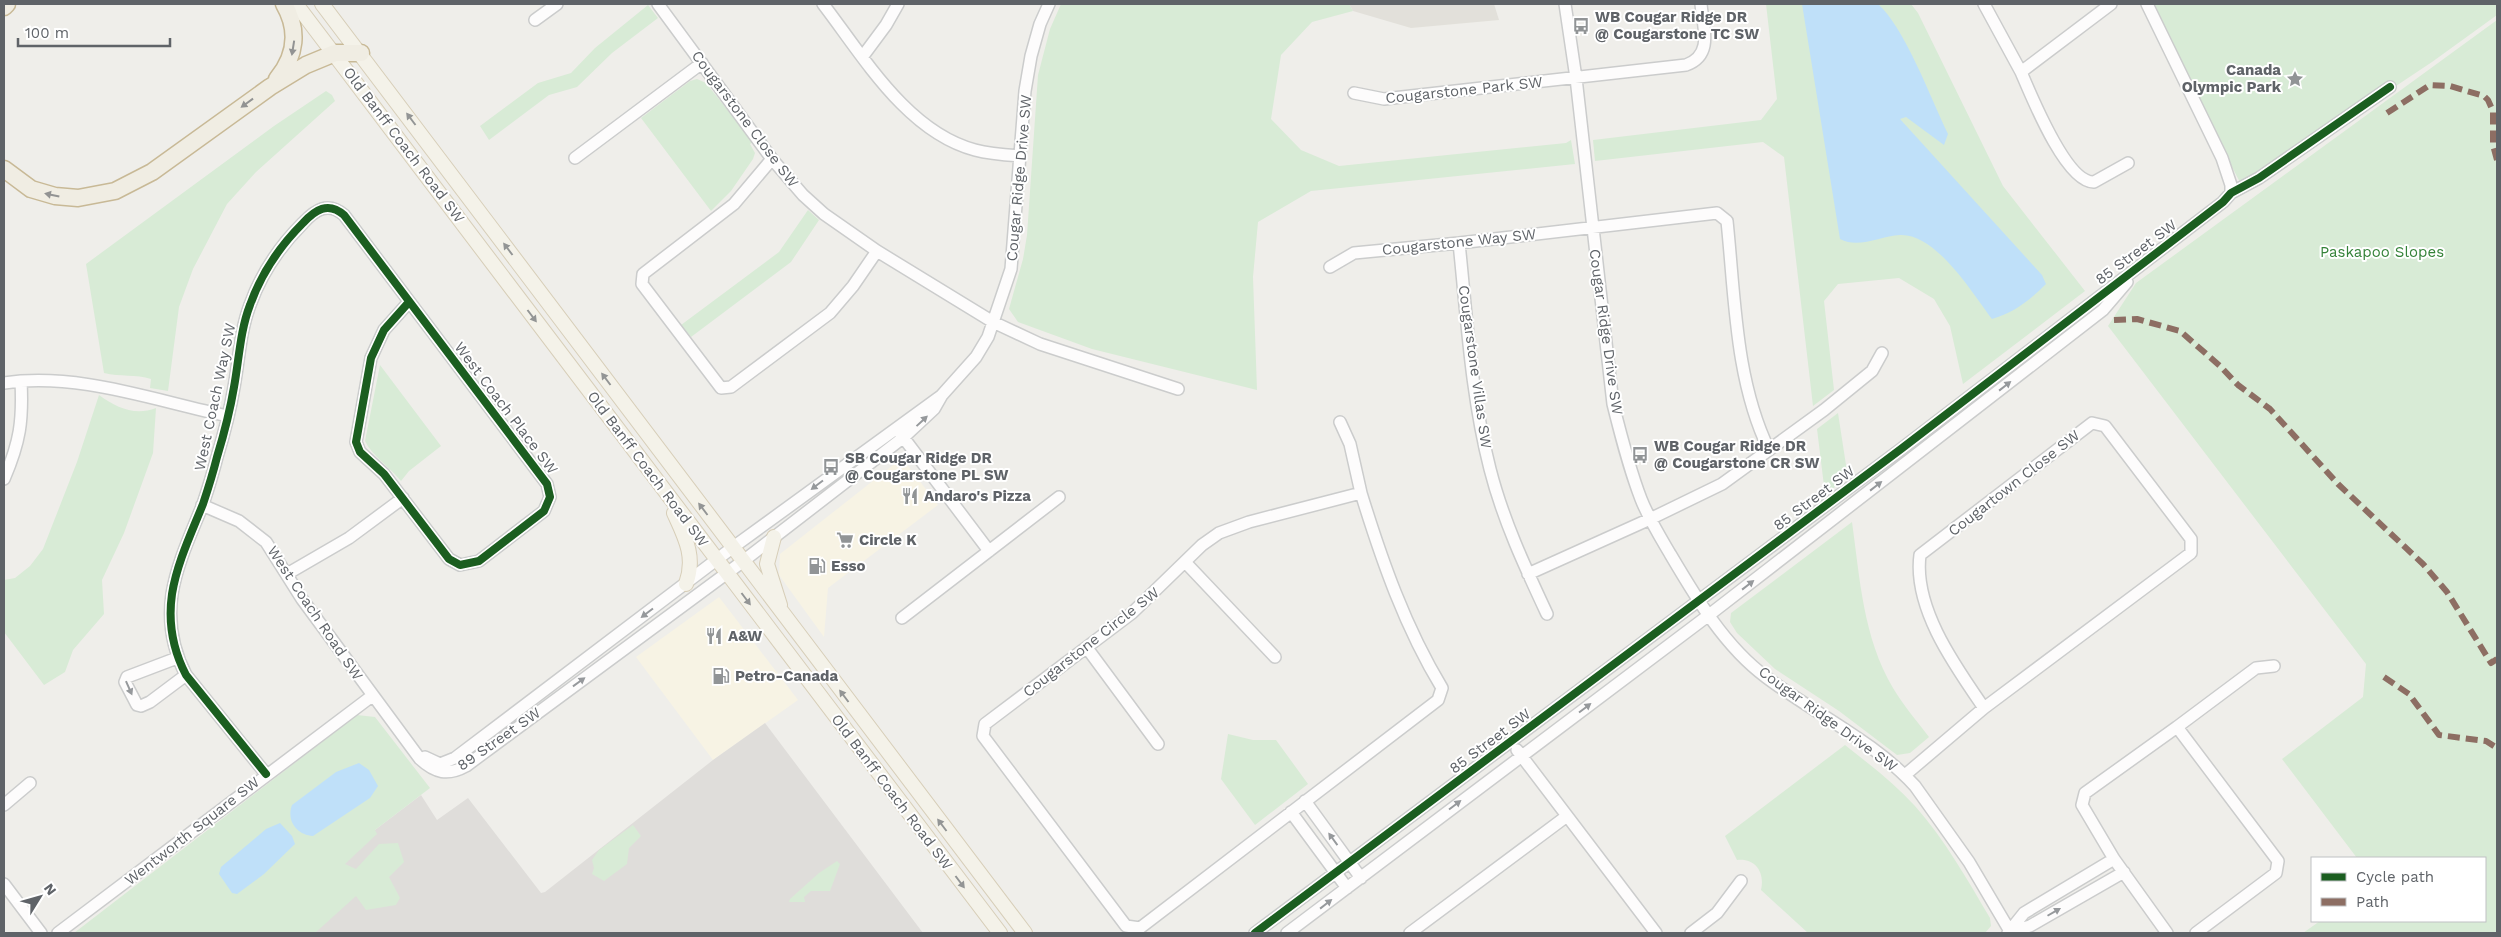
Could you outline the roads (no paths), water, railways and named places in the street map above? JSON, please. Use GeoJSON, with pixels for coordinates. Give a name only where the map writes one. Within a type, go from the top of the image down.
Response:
{"type":"FeatureCollection","features":[{"type":"Feature","properties":{"kind":"highway"},"geometry":{"type":"LineString","coordinates":[[4,7],[7,4]]}},
{"type":"Feature","properties":{"kind":"highway"},"geometry":{"type":"LineString","coordinates":[[270,86],[288,64],[293,49],[292,20],[284,4]]}},
{"type":"Feature","properties":{"kind":"highway"},"geometry":{"type":"LineString","coordinates":[[4,169],[31,190],[55,196],[78,198],[115,191],[152,172],[270,86],[318,58],[335,53],[361,53]]}},
{"type":"Feature","properties":{"kind":"main road","name":"Old Banff Coach Road SW"},"geometry":{"type":"LineString","coordinates":[[296,4],[1000,933]]}},
{"type":"Feature","properties":{"kind":"main road","name":"Old Banff Coach Road SW"},"geometry":{"type":"LineString","coordinates":[[322,4],[361,53],[742,562],[1025,933]]}},
{"type":"Feature","properties":{"kind":"main road"},"geometry":{"type":"LineString","coordinates":[[662,488],[690,554],[691,564],[686,584]]}},
{"type":"Feature","properties":{"kind":"main road"},"geometry":{"type":"LineString","coordinates":[[774,538],[767,564],[786,619]]}},
{"type":"Feature","properties":{"kind":"street"},"geometry":{"type":"LineString","coordinates":[[536,20],[557,4]]}},
{"type":"Feature","properties":{"kind":"street","name":"Cougarstone Close SW"},"geometry":{"type":"LineString","coordinates":[[658,4],[772,159],[803,195],[824,214],[877,250],[993,322],[1040,344],[1178,389]]}},
{"type":"Feature","properties":{"kind":"street"},"geometry":{"type":"LineString","coordinates":[[823,4],[901,105],[934,130],[973,150],[1021,156]]}},
{"type":"Feature","properties":{"kind":"street"},"geometry":{"type":"LineString","coordinates":[[863,56],[886,25],[898,4]]}},
{"type":"Feature","properties":{"kind":"street","name":"Cougar Ridge Drive SW"},"geometry":{"type":"LineString","coordinates":[[742,562],[904,437],[928,415],[942,395],[976,357],[993,322],[1011,269],[1025,91],[1031,56],[1040,24],[1049,4]]}},
{"type":"Feature","properties":{"kind":"street","name":"Cougar Ridge Drive SW"},"geometry":{"type":"LineString","coordinates":[[1565,4],[1576,78],[1613,404],[1626,452],[1650,519],[1698,601],[1763,675],[1789,694],[1848,731],[1905,775],[1956,841],[2010,933]]}},
{"type":"Feature","properties":{"kind":"street","name":"Cougarstone Park SW"},"geometry":{"type":"LineString","coordinates":[[1354,92],[1384,99],[1576,78],[1693,62],[1699,58],[1706,45],[1701,4]]}},
{"type":"Feature","properties":{"kind":"street"},"geometry":{"type":"LineString","coordinates":[[1984,4],[2021,72],[2049,134],[2080,178],[2094,182],[2128,162]]}},
{"type":"Feature","properties":{"kind":"street"},"geometry":{"type":"LineString","coordinates":[[2021,72],[2111,4]]}},
{"type":"Feature","properties":{"kind":"street"},"geometry":{"type":"LineString","coordinates":[[2147,4],[2222,158],[2230,179],[2231,192]]}},
{"type":"Feature","properties":{"kind":"street"},"geometry":{"type":"LineString","coordinates":[[575,158],[702,63]]}},
{"type":"Feature","properties":{"kind":"street","name":"85 Street SW"},"geometry":{"type":"LineString","coordinates":[[1255,933],[1511,743],[2137,270],[2223,202],[2231,192],[2259,178],[2390,87]]}},
{"type":"Feature","properties":{"kind":"street"},"geometry":{"type":"LineString","coordinates":[[772,159],[734,204],[643,274],[642,284],[720,388],[731,387],[830,313],[853,286],[877,250]]}},
{"type":"Feature","properties":{"kind":"street","name":"West Coach Way SW"},"geometry":{"type":"LineString","coordinates":[[266,774],[186,675],[177,658],[170,619],[172,594],[178,567],[202,505],[228,416],[244,328],[258,286],[289,236],[318,209],[328,207],[339,210],[344,215],[409,302]]}},
{"type":"Feature","properties":{"kind":"street","name":"Cougarstone Way SW"},"geometry":{"type":"LineString","coordinates":[[1330,267],[1354,252],[1459,243],[1716,213],[1727,221],[1741,354],[1748,395],[1758,426],[1769,450]]}},
{"type":"Feature","properties":{"kind":"street","name":"Cougarstone Villas SW"},"geometry":{"type":"LineString","coordinates":[[1459,243],[1469,345],[1482,435],[1503,511],[1528,574],[1547,614]]}},
{"type":"Feature","properties":{"kind":"street","name":"85 Street SW"},"geometry":{"type":"LineString","coordinates":[[1287,933],[1709,615],[2103,310],[2137,270]]}},
{"type":"Feature","properties":{"kind":"street","name":"West Coach Place SW"},"geometry":{"type":"LineString","coordinates":[[409,302],[547,484],[550,497],[544,511],[479,561],[468,565],[460,565],[449,559],[384,474],[360,452],[356,436],[371,358],[390,321],[409,302]]}},
{"type":"Feature","properties":{"kind":"street"},"geometry":{"type":"LineString","coordinates":[[1528,574],[1722,484],[1872,371],[1882,353]]}},
{"type":"Feature","properties":{"kind":"street"},"geometry":{"type":"LineString","coordinates":[[4,383],[64,380],[228,416]]}},
{"type":"Feature","properties":{"kind":"street"},"geometry":{"type":"LineString","coordinates":[[4,479],[17,448],[22,417],[21,381]]}},
{"type":"Feature","properties":{"kind":"street","name":"Cougar Ridge Drive SW"},"geometry":{"type":"LineString","coordinates":[[716,560],[942,395]]}},
{"type":"Feature","properties":{"kind":"street"},"geometry":{"type":"LineString","coordinates":[[1340,422],[1350,444],[1361,493]]}},
{"type":"Feature","properties":{"kind":"street","name":"Cougartown Close SW"},"geometry":{"type":"LineString","coordinates":[[1905,775],[1912,767],[1984,708],[2191,553],[2191,539],[2105,426],[2092,423],[1920,555],[1919,569],[1927,605],[1936,630],[1950,658],[1984,708]]}},
{"type":"Feature","properties":{"kind":"street"},"geometry":{"type":"LineString","coordinates":[[896,427],[989,552]]}},
{"type":"Feature","properties":{"kind":"street"},"geometry":{"type":"LineString","coordinates":[[835,472],[843,483]]}},
{"type":"Feature","properties":{"kind":"street","name":"Cougarstone Circle SW"},"geometry":{"type":"LineString","coordinates":[[1361,493],[1390,580],[1426,662],[1442,688],[1438,700],[1140,928],[1126,926],[983,736],[985,724],[1144,603],[1202,545],[1219,533],[1361,493]]}},
{"type":"Feature","properties":{"kind":"street"},"geometry":{"type":"LineString","coordinates":[[902,618],[1059,497]]}},
{"type":"Feature","properties":{"kind":"street"},"geometry":{"type":"LineString","coordinates":[[287,574],[349,538],[403,498]]}},
{"type":"Feature","properties":{"kind":"street","name":"West Coach Road SW"},"geometry":{"type":"LineString","coordinates":[[202,505],[224,513],[254,531],[266,542],[302,599],[372,696]]}},
{"type":"Feature","properties":{"kind":"street","name":"89 Street SW"},"geometry":{"type":"LineString","coordinates":[[437,767],[455,758],[716,560]]}},
{"type":"Feature","properties":{"kind":"street","name":"89 Street SW"},"geometry":{"type":"LineString","coordinates":[[437,767],[453,771],[466,766],[742,562]]}},
{"type":"Feature","properties":{"kind":"street"},"geometry":{"type":"LineString","coordinates":[[1186,562],[1275,657]]}},
{"type":"Feature","properties":{"kind":"street"},"geometry":{"type":"LineString","coordinates":[[630,626],[639,638]]}},
{"type":"Feature","properties":{"kind":"street"},"geometry":{"type":"LineString","coordinates":[[1087,648],[1158,744]]}},
{"type":"Feature","properties":{"kind":"street"},"geometry":{"type":"LineString","coordinates":[[177,658],[127,677],[125,682],[137,705],[141,706],[150,702],[186,675]]}},
{"type":"Feature","properties":{"kind":"street"},"geometry":{"type":"LineString","coordinates":[[2166,933],[2114,859],[2082,805],[2085,793],[2177,728],[2256,668],[2274,666]]}},
{"type":"Feature","properties":{"kind":"street"},"geometry":{"type":"LineString","coordinates":[[551,686],[559,697]]}},
{"type":"Feature","properties":{"kind":"street"},"geometry":{"type":"LineString","coordinates":[[372,696],[410,747],[437,767]]}},
{"type":"Feature","properties":{"kind":"street","name":"Wentworth Square SW"},"geometry":{"type":"LineString","coordinates":[[58,933],[266,774],[372,696]]}},
{"type":"Feature","properties":{"kind":"street"},"geometry":{"type":"LineString","coordinates":[[2177,728],[2278,861],[2276,873],[2196,933]]}},
{"type":"Feature","properties":{"kind":"street"},"geometry":{"type":"LineString","coordinates":[[1511,743],[1656,933]]}},
{"type":"Feature","properties":{"kind":"street"},"geometry":{"type":"LineString","coordinates":[[4,805],[30,783]]}},
{"type":"Feature","properties":{"kind":"street"},"geometry":{"type":"LineString","coordinates":[[1305,801],[1360,878]]}},
{"type":"Feature","properties":{"kind":"street"},"geometry":{"type":"LineString","coordinates":[[1291,812],[1347,888]]}},
{"type":"Feature","properties":{"kind":"street"},"geometry":{"type":"LineString","coordinates":[[1410,933],[1567,816]]}},
{"type":"Feature","properties":{"kind":"street"},"geometry":{"type":"LineString","coordinates":[[2010,933],[2024,914],[2114,859]]}},
{"type":"Feature","properties":{"kind":"street"},"geometry":{"type":"LineString","coordinates":[[2010,933],[2030,926],[2124,872]]}},
{"type":"Feature","properties":{"kind":"street"},"geometry":{"type":"LineString","coordinates":[[1691,933],[1718,913],[1741,881]]}},
{"type":"Feature","properties":{"kind":"street"},"geometry":{"type":"LineString","coordinates":[[4,884],[41,933]]}},
{"type":"Feature","properties":{"kind":"water"},"geometry":{"type":"Polygon","coordinates":[[[1802,4],[1878,4],[1888,15],[1908,46],[1948,134],[1944,145],[1906,117],[1900,119],[2042,275],[2046,284],[2028,301],[2015,310],[1992,319],[1964,281],[1940,254],[1914,237],[1900,235],[1855,243],[1840,239],[1802,4]]]}},
{"type":"Feature","properties":{"kind":"water"},"geometry":{"type":"Polygon","coordinates":[[[359,763],[369,770],[378,786],[370,798],[313,836],[298,830],[292,822],[292,805],[336,772],[359,763]]]}},
{"type":"Feature","properties":{"kind":"water"},"geometry":{"type":"Polygon","coordinates":[[[280,823],[292,836],[295,844],[264,874],[237,894],[232,893],[219,874],[221,867],[266,829],[280,823]]]}},
{"type":"Feature","properties":{"kind":"place","name":"WB Cougar Ridge DR @ Cougarstone TC SW"},"geometry":{"type":"Point","coordinates":[1581,26]}},
{"type":"Feature","properties":{"kind":"place","name":"Canada Olympic Park"},"geometry":{"type":"Point","coordinates":[2295,79]}},
{"type":"Feature","properties":{"kind":"place","name":"WB Cougar Ridge DR @ Cougarstone CR SW"},"geometry":{"type":"Point","coordinates":[1640,455]}},
{"type":"Feature","properties":{"kind":"place","name":"SB Cougar Ridge DR @ Cougarstone PL SW"},"geometry":{"type":"Point","coordinates":[831,467]}},
{"type":"Feature","properties":{"kind":"place","name":"Andaro's Pizza"},"geometry":{"type":"Point","coordinates":[910,496]}},
{"type":"Feature","properties":{"kind":"place","name":"Circle K"},"geometry":{"type":"Point","coordinates":[845,540]}},
{"type":"Feature","properties":{"kind":"place","name":"Esso"},"geometry":{"type":"Point","coordinates":[817,566]}},
{"type":"Feature","properties":{"kind":"place","name":"A&W"},"geometry":{"type":"Point","coordinates":[714,636]}},
{"type":"Feature","properties":{"kind":"place","name":"Petro-Canada"},"geometry":{"type":"Point","coordinates":[721,676]}},
{"type":"Feature","properties":{"kind":"park label","name":"Paskapoo Slopes"},"geometry":{"type":"Point","coordinates":[2382,252]}}]}
